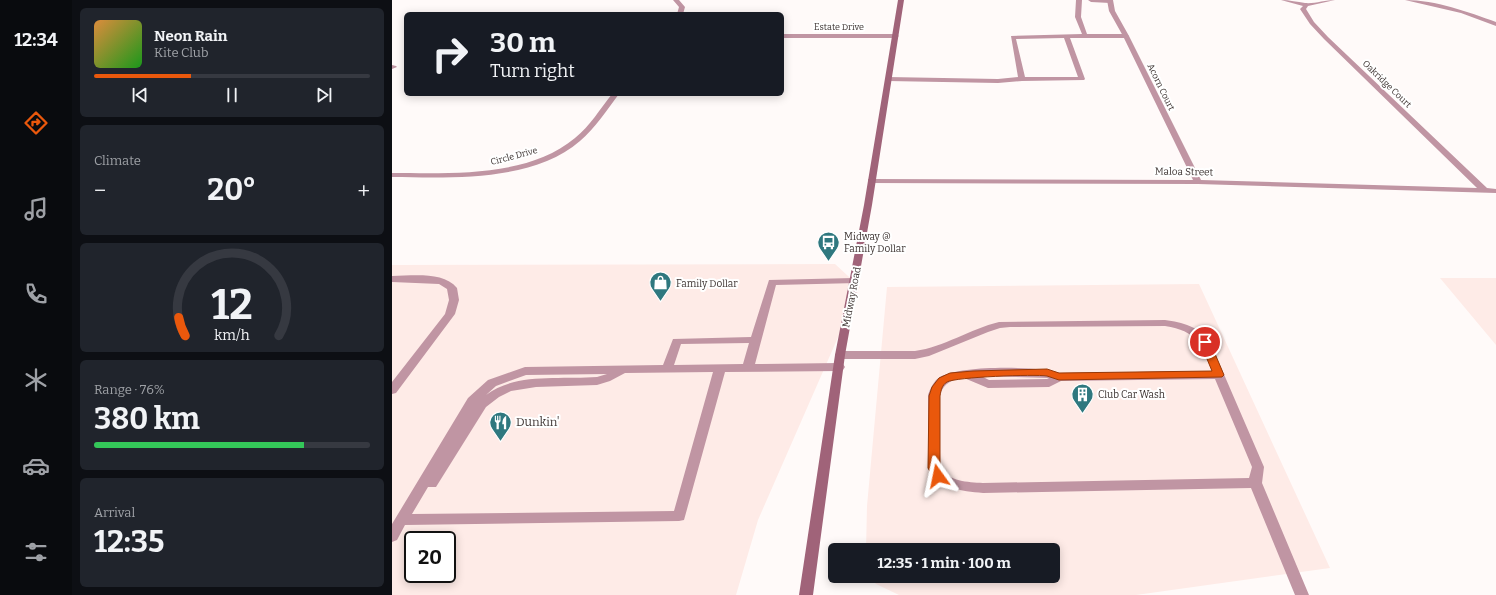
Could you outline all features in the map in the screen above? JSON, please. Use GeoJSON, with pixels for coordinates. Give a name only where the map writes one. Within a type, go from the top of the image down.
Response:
{"type":"FeatureCollection","features":[{"type":"Feature","properties":{"kind":"main road","name":"Midway Road"},"geometry":{"type":"LineString","coordinates":[[806,595],[840,361],[868,205],[901,0]]}},
{"type":"Feature","properties":{"kind":"street"},"geometry":{"type":"LineString","coordinates":[[676,0],[682,7],[681,12]]}},
{"type":"Feature","properties":{"kind":"street"},"geometry":{"type":"LineString","coordinates":[[1079,0],[1078,17],[1085,36]]}},
{"type":"Feature","properties":{"kind":"street"},"geometry":{"type":"LineString","coordinates":[[1091,0],[1110,1]]}},
{"type":"Feature","properties":{"kind":"street"},"geometry":{"type":"LineString","coordinates":[[1284,0],[1306,5],[1332,0]]}},
{"type":"Feature","properties":{"kind":"street"},"geometry":{"type":"LineString","coordinates":[[1408,0],[1451,8],[1496,24]]}},
{"type":"Feature","properties":{"kind":"street","name":"Acorn Court"},"geometry":{"type":"LineString","coordinates":[[1110,1],[1112,11],[1126,36],[1198,182]]}},
{"type":"Feature","properties":{"kind":"street","name":"Oakridge Court"},"geometry":{"type":"LineString","coordinates":[[1306,5],[1302,9],[1305,14],[1326,38],[1486,191]]}},
{"type":"Feature","properties":{"kind":"street","name":"Estate Drive"},"geometry":{"type":"LineString","coordinates":[[784,36],[896,36]]}},
{"type":"Feature","properties":{"kind":"street"},"geometry":{"type":"LineString","coordinates":[[1022,79],[1013,37],[1126,36]]}},
{"type":"Feature","properties":{"kind":"street"},"geometry":{"type":"LineString","coordinates":[[888,79],[998,81],[1022,79],[1082,79],[1067,37]]}},
{"type":"Feature","properties":{"kind":"street","name":"Circle Drive"},"geometry":{"type":"LineString","coordinates":[[392,175],[484,174],[505,170],[544,158],[572,144],[583,134],[614,96]]}},
{"type":"Feature","properties":{"kind":"street","name":"Maloa Street"},"geometry":{"type":"LineString","coordinates":[[871,181],[1198,182],[1496,191]]}},
{"type":"Feature","properties":{"kind":"street"},"geometry":{"type":"LineString","coordinates":[[392,279],[425,279],[442,281],[452,288],[454,300],[450,314],[392,390]]}},
{"type":"Feature","properties":{"kind":"street"},"geometry":{"type":"LineString","coordinates":[[748,368],[772,282],[854,281]]}},
{"type":"Feature","properties":{"kind":"street"},"geometry":{"type":"LineString","coordinates":[[393,534],[420,489],[432,482],[482,404],[492,394],[504,388],[528,383],[598,381],[625,370],[667,368],[748,368],[915,355],[929,353],[984,330],[1004,325],[1166,323],[1187,328],[1201,337],[1205,342],[1258,467],[1256,483],[1302,595]]}},
{"type":"Feature","properties":{"kind":"street"},"geometry":{"type":"LineString","coordinates":[[667,368],[677,341],[756,340]]}},
{"type":"Feature","properties":{"kind":"street"},"geometry":{"type":"LineString","coordinates":[[402,520],[679,516],[720,368]]}},
{"type":"Feature","properties":{"kind":"street"},"geometry":{"type":"LineString","coordinates":[[1218,375],[1059,377],[1047,373],[966,374],[950,377],[943,380],[937,387],[934,396],[934,468],[938,476],[951,484],[983,488],[1256,483]]}},
{"type":"Feature","properties":{"kind":"shaded area"},"geometry":{"type":"Polygon","coordinates":[[[835,264],[860,287],[758,520],[736,595],[392,595],[392,265],[835,264]]]}},
{"type":"Feature","properties":{"kind":"shaded area"},"geometry":{"type":"Polygon","coordinates":[[[1440,278],[1496,278],[1496,345],[1440,278]]]}},
{"type":"Feature","properties":{"kind":"shaded area"},"geometry":{"type":"Polygon","coordinates":[[[1199,284],[1330,568],[1136,595],[899,595],[876,584],[875,583],[1060,583],[1060,543],[866,543],[867,506],[887,287],[1199,284]]]}},
{"type":"Feature","properties":{"kind":"place","name":"Midway @ Family Dollar"},"geometry":{"type":"Point","coordinates":[828,262]}},
{"type":"Feature","properties":{"kind":"place","name":"Family Dollar"},"geometry":{"type":"Point","coordinates":[661,302]}},
{"type":"Feature","properties":{"kind":"place","name":"Club Car Wash"},"geometry":{"type":"Point","coordinates":[1083,414]}},
{"type":"Feature","properties":{"kind":"place","name":"Dunkin'"},"geometry":{"type":"Point","coordinates":[500,442]}},
{"type":"Feature","properties":{"kind":"route"},"geometry":{"type":"LineString","coordinates":[[938,476],[934,468],[934,396],[937,387],[943,380],[966,374],[1047,373],[1059,377],[1218,375],[1205,342]]}}]}
